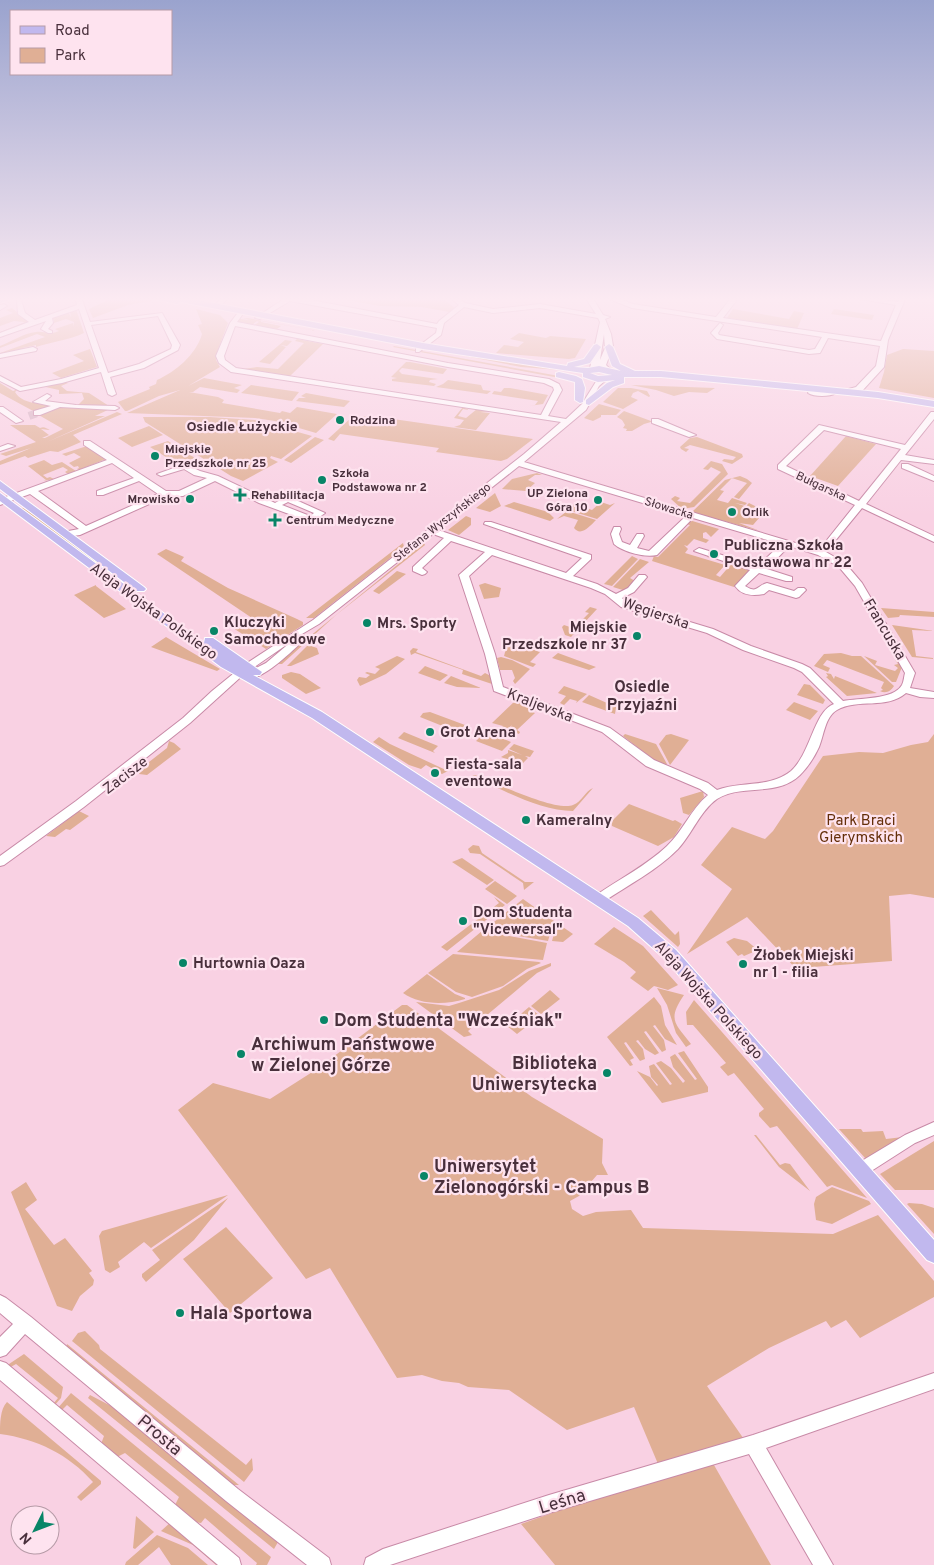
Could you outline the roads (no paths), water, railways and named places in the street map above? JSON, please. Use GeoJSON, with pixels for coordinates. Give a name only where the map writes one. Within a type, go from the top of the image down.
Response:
{"type":"FeatureCollection","features":[{"type":"Feature","properties":{"kind":"main road"},"geometry":{"type":"LineString","coordinates":[[529,370],[574,378],[581,384],[584,401],[614,383],[661,378]]}},
{"type":"Feature","properties":{"kind":"main road"},"geometry":{"type":"LineString","coordinates":[[546,370],[848,392],[862,390],[876,396]]}},
{"type":"Feature","properties":{"kind":"main road"},"geometry":{"type":"LineString","coordinates":[[572,370],[588,373]]}},
{"type":"Feature","properties":{"kind":"main road"},"geometry":{"type":"LineString","coordinates":[[625,370],[661,378],[876,396],[934,405]]}},
{"type":"Feature","properties":{"kind":"main road","name":"Aleja Wojska Polskiego"},"geometry":{"type":"LineString","coordinates":[[0,484],[5,498],[193,641],[248,672],[315,714],[599,898],[661,945],[934,1254]]}},
{"type":"Feature","properties":{"kind":"main road","name":"Aleja Wojska Polskiego"},"geometry":{"type":"LineString","coordinates":[[5,498],[66,534],[202,635],[248,672]]}},
{"type":"Feature","properties":{"kind":"street"},"geometry":{"type":"LineString","coordinates":[[0,378],[20,389],[105,372],[127,372],[132,370]]}},
{"type":"Feature","properties":{"kind":"street"},"geometry":{"type":"LineString","coordinates":[[234,370],[567,420]]}},
{"type":"Feature","properties":{"kind":"street"},"geometry":{"type":"LineString","coordinates":[[473,370],[549,382],[556,386],[558,390],[541,416]]}},
{"type":"Feature","properties":{"kind":"street","name":"Stefana Wyszyńskiego"},"geometry":{"type":"LineString","coordinates":[[584,401],[590,383],[588,373],[591,370]]}},
{"type":"Feature","properties":{"kind":"street"},"geometry":{"type":"LineString","coordinates":[[605,370],[607,375]]}},
{"type":"Feature","properties":{"kind":"street"},"geometry":{"type":"LineString","coordinates":[[812,392],[862,390],[878,370]]}},
{"type":"Feature","properties":{"kind":"street"},"geometry":{"type":"LineString","coordinates":[[105,372],[112,394]]}},
{"type":"Feature","properties":{"kind":"street","name":"Stefana Wyszyńskiego"},"geometry":{"type":"LineString","coordinates":[[248,672],[272,663],[316,622],[518,463],[567,420],[576,415],[597,384],[607,375]]}},
{"type":"Feature","properties":{"kind":"street"},"geometry":{"type":"LineString","coordinates":[[47,396],[38,402],[60,406],[115,408]]}},
{"type":"Feature","properties":{"kind":"street"},"geometry":{"type":"LineString","coordinates":[[0,410],[18,421],[33,414],[60,406]]}},
{"type":"Feature","properties":{"kind":"street"},"geometry":{"type":"LineString","coordinates":[[821,553],[934,414]]}},
{"type":"Feature","properties":{"kind":"street"},"geometry":{"type":"LineString","coordinates":[[655,421],[692,435]]}},
{"type":"Feature","properties":{"kind":"street","name":"Bułgarska"},"geometry":{"type":"LineString","coordinates":[[907,448],[826,427],[819,428],[781,467],[934,539]]}},
{"type":"Feature","properties":{"kind":"street"},"geometry":{"type":"LineString","coordinates":[[87,443],[164,494]]}},
{"type":"Feature","properties":{"kind":"street"},"geometry":{"type":"LineString","coordinates":[[0,449],[11,446]]}},
{"type":"Feature","properties":{"kind":"street"},"geometry":{"type":"LineString","coordinates":[[900,457],[934,462]]}},
{"type":"Feature","properties":{"kind":"street"},"geometry":{"type":"LineString","coordinates":[[5,498],[113,460]]}},
{"type":"Feature","properties":{"kind":"street","name":"Słowacka"},"geometry":{"type":"LineString","coordinates":[[518,463],[821,553]]}},
{"type":"Feature","properties":{"kind":"street"},"geometry":{"type":"LineString","coordinates":[[161,474],[185,466],[262,501],[311,519],[321,512],[287,499],[277,505]]}},
{"type":"Feature","properties":{"kind":"street"},"geometry":{"type":"LineString","coordinates":[[934,470],[905,466],[934,479]]}},
{"type":"Feature","properties":{"kind":"street"},"geometry":{"type":"LineString","coordinates":[[100,493],[140,478]]}},
{"type":"Feature","properties":{"kind":"street"},"geometry":{"type":"LineString","coordinates":[[66,534],[77,533],[164,494],[180,494],[215,478]]}},
{"type":"Feature","properties":{"kind":"street"},"geometry":{"type":"LineString","coordinates":[[31,490],[85,529]]}},
{"type":"Feature","properties":{"kind":"street"},"geometry":{"type":"LineString","coordinates":[[617,529],[615,534],[618,544],[649,554],[654,553],[691,515]]}},
{"type":"Feature","properties":{"kind":"street"},"geometry":{"type":"LineString","coordinates":[[488,524],[588,557],[567,577]]}},
{"type":"Feature","properties":{"kind":"street","name":"Węgierska"},"geometry":{"type":"LineString","coordinates":[[432,531],[608,592],[624,605],[710,631],[747,648],[798,666],[806,670],[840,704]]}},
{"type":"Feature","properties":{"kind":"street"},"geometry":{"type":"LineString","coordinates":[[632,549],[640,536]]}},
{"type":"Feature","properties":{"kind":"street"},"geometry":{"type":"LineString","coordinates":[[422,572],[416,569],[450,537]]}},
{"type":"Feature","properties":{"kind":"street"},"geometry":{"type":"LineString","coordinates":[[787,543],[762,569],[749,575],[740,586],[742,589],[757,593],[767,586],[796,595],[801,590]]}},
{"type":"Feature","properties":{"kind":"street","name":"Kraljevska"},"geometry":{"type":"LineString","coordinates":[[491,551],[464,575],[490,654],[498,689],[606,730],[650,763],[704,786],[716,795]]}},
{"type":"Feature","properties":{"kind":"street"},"geometry":{"type":"LineString","coordinates":[[699,551],[762,569],[789,579]]}},
{"type":"Feature","properties":{"kind":"street","name":"Francuska"},"geometry":{"type":"LineString","coordinates":[[821,553],[842,565],[861,588],[910,671],[910,679],[904,689]]}},
{"type":"Feature","properties":{"kind":"street"},"geometry":{"type":"LineString","coordinates":[[615,598],[630,590],[642,577]]}},
{"type":"Feature","properties":{"kind":"street","name":"Zacisze"},"geometry":{"type":"LineString","coordinates":[[0,862],[80,804],[108,789],[128,774],[154,753],[164,739],[248,672]]}},
{"type":"Feature","properties":{"kind":"street"},"geometry":{"type":"LineString","coordinates":[[599,898],[672,848],[708,801],[716,795],[774,785],[791,776],[812,750],[829,710],[840,704],[881,700],[892,697],[904,689],[934,695]]}},
{"type":"Feature","properties":{"kind":"street"},"geometry":{"type":"LineString","coordinates":[[860,1170],[910,1139],[934,1128]]}},
{"type":"Feature","properties":{"kind":"street","name":"Prosta"},"geometry":{"type":"LineString","coordinates":[[0,1303],[232,1495],[322,1565]]}},
{"type":"Feature","properties":{"kind":"street"},"geometry":{"type":"LineString","coordinates":[[0,1349],[24,1323]]}},
{"type":"Feature","properties":{"kind":"street"},"geometry":{"type":"LineString","coordinates":[[0,1369],[232,1565]]}},
{"type":"Feature","properties":{"kind":"street","name":"Leśna"},"geometry":{"type":"LineString","coordinates":[[373,1565],[383,1558],[550,1504],[753,1444],[934,1381]]}},
{"type":"Feature","properties":{"kind":"street"},"geometry":{"type":"LineString","coordinates":[[753,1444],[824,1565]]}},
{"type":"Feature","properties":{"kind":"tunnel"},"geometry":{"type":"LineString","coordinates":[[29,416],[37,413]]}},
{"type":"Feature","properties":{"kind":"place","name":"Rodzina"},"geometry":{"type":"Point","coordinates":[340,420]}},
{"type":"Feature","properties":{"kind":"place","name":"Miejskie Przedszkole nr 25"},"geometry":{"type":"Point","coordinates":[155,456]}},
{"type":"Feature","properties":{"kind":"place","name":"Szkoła Podstawowa nr 2"},"geometry":{"type":"Point","coordinates":[322,480]}},
{"type":"Feature","properties":{"kind":"place","name":"Rehabilitacja"},"geometry":{"type":"Point","coordinates":[240,495]}},
{"type":"Feature","properties":{"kind":"place","name":"Mrowisko"},"geometry":{"type":"Point","coordinates":[190,499]}},
{"type":"Feature","properties":{"kind":"place","name":"UP Zielona Góra 10"},"geometry":{"type":"Point","coordinates":[598,500]}},
{"type":"Feature","properties":{"kind":"place","name":"Orlik"},"geometry":{"type":"Point","coordinates":[732,512]}},
{"type":"Feature","properties":{"kind":"place","name":"Centrum Medyczne"},"geometry":{"type":"Point","coordinates":[275,520]}},
{"type":"Feature","properties":{"kind":"place","name":"Publiczna Szkoła Podstawowa nr 22"},"geometry":{"type":"Point","coordinates":[714,554]}},
{"type":"Feature","properties":{"kind":"place","name":"Mrs. Sporty"},"geometry":{"type":"Point","coordinates":[367,623]}},
{"type":"Feature","properties":{"kind":"place","name":"Kluczyki Samochodowe"},"geometry":{"type":"Point","coordinates":[214,631]}},
{"type":"Feature","properties":{"kind":"place","name":"Miejskie Przedszkole nr 37"},"geometry":{"type":"Point","coordinates":[637,636]}},
{"type":"Feature","properties":{"kind":"place","name":"Grot Arena"},"geometry":{"type":"Point","coordinates":[430,732]}},
{"type":"Feature","properties":{"kind":"place","name":"Fiesta-sala eventowa"},"geometry":{"type":"Point","coordinates":[435,773]}},
{"type":"Feature","properties":{"kind":"place","name":"Kameralny"},"geometry":{"type":"Point","coordinates":[526,820]}},
{"type":"Feature","properties":{"kind":"place","name":"Dom Studenta \"Vicewersal\""},"geometry":{"type":"Point","coordinates":[463,921]}},
{"type":"Feature","properties":{"kind":"place","name":"Hurtownia Oaza"},"geometry":{"type":"Point","coordinates":[183,963]}},
{"type":"Feature","properties":{"kind":"place","name":"Żłobek Miejski nr 1 - filia"},"geometry":{"type":"Point","coordinates":[743,964]}},
{"type":"Feature","properties":{"kind":"place","name":"Dom Studenta \"Wcześniak\""},"geometry":{"type":"Point","coordinates":[324,1020]}},
{"type":"Feature","properties":{"kind":"place","name":"Archiwum Państwowe w Zielonej Górze"},"geometry":{"type":"Point","coordinates":[241,1054]}},
{"type":"Feature","properties":{"kind":"place","name":"Biblioteka Uniwersytecka"},"geometry":{"type":"Point","coordinates":[607,1073]}},
{"type":"Feature","properties":{"kind":"place","name":"Uniwersytet Zielonogórski - Campus B"},"geometry":{"type":"Point","coordinates":[424,1176]}},
{"type":"Feature","properties":{"kind":"place","name":"Hala Sportowa"},"geometry":{"type":"Point","coordinates":[180,1313]}},
{"type":"Feature","properties":{"kind":"district","name":"Osiedle Łużyckie"},"geometry":{"type":"Point","coordinates":[242,426]}},
{"type":"Feature","properties":{"kind":"district","name":"Osiedle Przyjaźni"},"geometry":{"type":"Point","coordinates":[642,695]}},
{"type":"Feature","properties":{"kind":"park label","name":"Park Braci Gierymskich"},"geometry":{"type":"Point","coordinates":[861,828]}}]}
